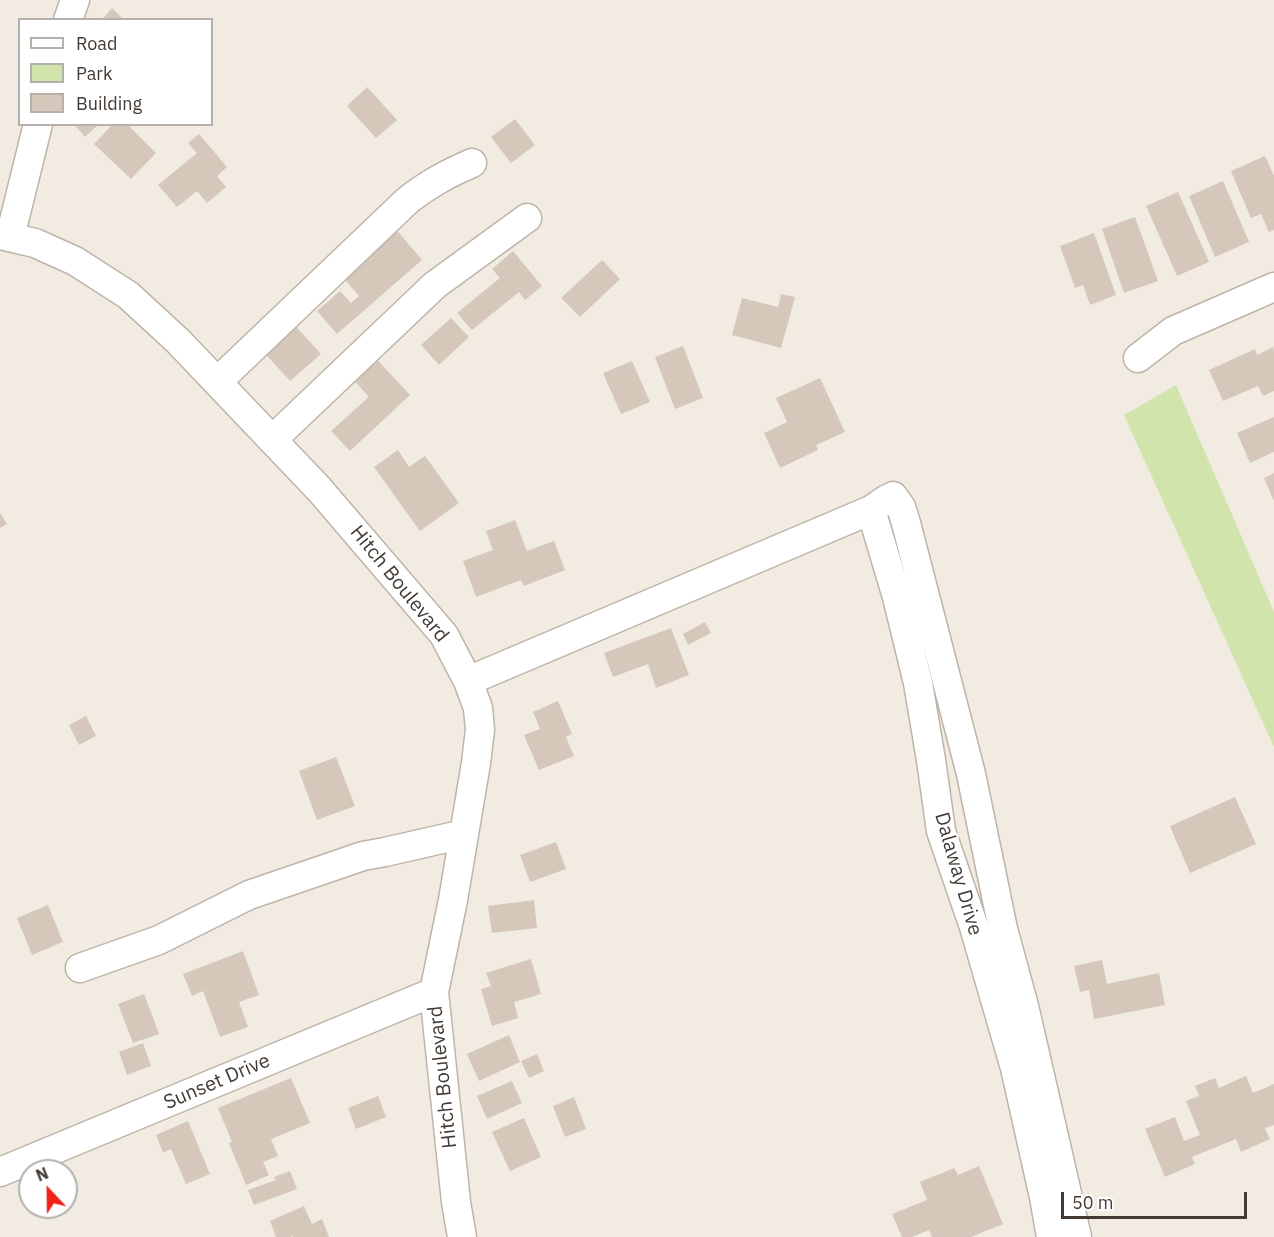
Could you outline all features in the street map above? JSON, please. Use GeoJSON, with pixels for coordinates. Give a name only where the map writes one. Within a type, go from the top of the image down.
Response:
{"type":"FeatureCollection","features":[{"type":"Feature","properties":{"kind":"street"},"geometry":{"type":"LineString","coordinates":[[69,18],[75,0]]}},
{"type":"Feature","properties":{"kind":"street"},"geometry":{"type":"LineString","coordinates":[[5,236],[37,126]]}},
{"type":"Feature","properties":{"kind":"street"},"geometry":{"type":"LineString","coordinates":[[217,382],[408,200],[432,182],[472,163]]}},
{"type":"Feature","properties":{"kind":"street"},"geometry":{"type":"LineString","coordinates":[[272,440],[435,285],[526,218]]}},
{"type":"Feature","properties":{"kind":"street","name":"Hitch Boulevard"},"geometry":{"type":"LineString","coordinates":[[5,236],[35,243],[75,261],[128,295],[178,341],[319,489],[444,635],[468,681],[478,708],[480,730],[453,900],[434,992],[462,1237]]}},
{"type":"Feature","properties":{"kind":"street"},"geometry":{"type":"LineString","coordinates":[[1138,358],[1173,331],[1274,287]]}},
{"type":"Feature","properties":{"kind":"street"},"geometry":{"type":"LineString","coordinates":[[468,681],[889,498],[901,507],[971,774],[1003,929],[1024,1006],[1077,1237]]}},
{"type":"Feature","properties":{"kind":"street","name":"Dalaway Drive"},"geometry":{"type":"LineString","coordinates":[[889,498],[897,597],[918,683],[941,831],[974,927],[1015,1068],[1051,1237]]}},
{"type":"Feature","properties":{"kind":"street"},"geometry":{"type":"LineString","coordinates":[[80,968],[159,940],[249,895],[363,856],[464,834]]}},
{"type":"Feature","properties":{"kind":"street","name":"Sunset Drive"},"geometry":{"type":"LineString","coordinates":[[0,1172],[434,992]]}},
{"type":"Feature","properties":{"kind":"green space"},"geometry":{"type":"Polygon","coordinates":[[[1176,385],[1274,612],[1274,747],[1124,415],[1176,385]]]}},
{"type":"Feature","properties":{"kind":"building"},"geometry":{"type":"Polygon","coordinates":[[[112,8],[122,18],[104,18],[112,8]]]}},
{"type":"Feature","properties":{"kind":"building"},"geometry":{"type":"Polygon","coordinates":[[[367,87],[397,120],[376,138],[347,106],[367,87]]]}},
{"type":"Feature","properties":{"kind":"building"},"geometry":{"type":"Polygon","coordinates":[[[515,119],[535,145],[511,163],[491,137],[515,119]]]}},
{"type":"Feature","properties":{"kind":"building"},"geometry":{"type":"Polygon","coordinates":[[[76,126],[97,126],[85,137],[76,126]]]}},
{"type":"Feature","properties":{"kind":"building"},"geometry":{"type":"Polygon","coordinates":[[[111,126],[129,126],[156,153],[131,179],[94,144],[111,126]]]}},
{"type":"Feature","properties":{"kind":"building"},"geometry":{"type":"Polygon","coordinates":[[[199,134],[227,167],[217,176],[226,187],[207,203],[197,191],[177,207],[158,185],[197,153],[188,143],[199,134]]]}},
{"type":"Feature","properties":{"kind":"building"},"geometry":{"type":"Polygon","coordinates":[[[1265,156],[1274,176],[1274,230],[1269,232],[1261,214],[1251,218],[1231,171],[1265,156]]]}},
{"type":"Feature","properties":{"kind":"building"},"geometry":{"type":"Polygon","coordinates":[[[1223,181],[1249,242],[1215,257],[1189,196],[1223,181]]]}},
{"type":"Feature","properties":{"kind":"building"},"geometry":{"type":"Polygon","coordinates":[[[1178,192],[1209,262],[1177,276],[1146,206],[1178,192]]]}},
{"type":"Feature","properties":{"kind":"building"},"geometry":{"type":"Polygon","coordinates":[[[1135,217],[1158,281],[1124,293],[1102,229],[1135,217]]]}},
{"type":"Feature","properties":{"kind":"building"},"geometry":{"type":"Polygon","coordinates":[[[390,222],[422,260],[337,334],[317,311],[340,291],[351,303],[359,296],[336,269],[390,222]]]}},
{"type":"Feature","properties":{"kind":"building"},"geometry":{"type":"Polygon","coordinates":[[[1094,233],[1116,295],[1090,305],[1083,285],[1075,288],[1060,246],[1094,233]]]}},
{"type":"Feature","properties":{"kind":"building"},"geometry":{"type":"Polygon","coordinates":[[[513,251],[542,286],[525,300],[519,292],[472,330],[457,313],[500,278],[492,269],[513,251]]]}},
{"type":"Feature","properties":{"kind":"building"},"geometry":{"type":"Polygon","coordinates":[[[602,260],[620,279],[580,317],[561,298],[602,260]]]}},
{"type":"Feature","properties":{"kind":"building"},"geometry":{"type":"Polygon","coordinates":[[[781,294],[795,297],[781,348],[732,335],[742,298],[778,307],[781,294]]]}},
{"type":"Feature","properties":{"kind":"building"},"geometry":{"type":"Polygon","coordinates":[[[451,318],[469,337],[439,365],[421,345],[451,318]]]}},
{"type":"Feature","properties":{"kind":"building"},"geometry":{"type":"Polygon","coordinates":[[[290,320],[321,354],[290,381],[259,347],[290,320]]]}},
{"type":"Feature","properties":{"kind":"building"},"geometry":{"type":"Polygon","coordinates":[[[683,346],[703,398],[675,409],[655,357],[683,346]]]}},
{"type":"Feature","properties":{"kind":"building"},"geometry":{"type":"Polygon","coordinates":[[[1273,347],[1274,391],[1263,396],[1258,386],[1223,401],[1209,370],[1255,349],[1257,355],[1273,347]]]}},
{"type":"Feature","properties":{"kind":"building"},"geometry":{"type":"Polygon","coordinates":[[[371,353],[410,395],[350,451],[331,431],[369,397],[348,374],[371,353]]]}},
{"type":"Feature","properties":{"kind":"building"},"geometry":{"type":"Polygon","coordinates":[[[632,361],[650,402],[621,414],[603,373],[632,361]]]}},
{"type":"Feature","properties":{"kind":"building"},"geometry":{"type":"Polygon","coordinates":[[[820,378],[845,432],[816,445],[818,450],[780,468],[764,433],[787,422],[776,398],[820,378]]]}},
{"type":"Feature","properties":{"kind":"building"},"geometry":{"type":"Polygon","coordinates":[[[1274,417],[1274,452],[1250,463],[1237,433],[1274,417]]]}},
{"type":"Feature","properties":{"kind":"building"},"geometry":{"type":"Polygon","coordinates":[[[398,450],[409,467],[425,456],[459,503],[420,531],[374,467],[398,450]]]}},
{"type":"Feature","properties":{"kind":"building"},"geometry":{"type":"Polygon","coordinates":[[[1274,473],[1274,501],[1264,478],[1274,473]]]}},
{"type":"Feature","properties":{"kind":"building"},"geometry":{"type":"Polygon","coordinates":[[[0,513],[7,524],[0,528],[0,513]]]}},
{"type":"Feature","properties":{"kind":"building"},"geometry":{"type":"Polygon","coordinates":[[[515,520],[527,551],[554,541],[565,570],[524,586],[521,580],[476,597],[463,561],[493,550],[486,531],[515,520]]]}},
{"type":"Feature","properties":{"kind":"building"},"geometry":{"type":"Polygon","coordinates":[[[705,622],[711,633],[688,645],[683,634],[705,622]]]}},
{"type":"Feature","properties":{"kind":"building"},"geometry":{"type":"Polygon","coordinates":[[[671,628],[689,675],[656,688],[648,664],[613,677],[604,653],[671,628]]]}},
{"type":"Feature","properties":{"kind":"building"},"geometry":{"type":"Polygon","coordinates":[[[558,701],[572,734],[566,737],[574,756],[539,770],[524,735],[540,729],[533,712],[558,701]]]}},
{"type":"Feature","properties":{"kind":"building"},"geometry":{"type":"Polygon","coordinates":[[[86,716],[96,736],[79,745],[69,725],[86,716]]]}},
{"type":"Feature","properties":{"kind":"building"},"geometry":{"type":"Polygon","coordinates":[[[336,757],[355,806],[317,820],[299,771],[336,757]]]}},
{"type":"Feature","properties":{"kind":"building"},"geometry":{"type":"Polygon","coordinates":[[[1235,797],[1256,844],[1190,873],[1170,826],[1235,797]]]}},
{"type":"Feature","properties":{"kind":"building"},"geometry":{"type":"Polygon","coordinates":[[[556,842],[566,869],[530,882],[520,855],[556,842]]]}},
{"type":"Feature","properties":{"kind":"building"},"geometry":{"type":"Polygon","coordinates":[[[534,900],[537,928],[492,933],[488,906],[534,900]]]}},
{"type":"Feature","properties":{"kind":"building"},"geometry":{"type":"Polygon","coordinates":[[[48,905],[63,942],[32,955],[17,918],[48,905]]]}},
{"type":"Feature","properties":{"kind":"building"},"geometry":{"type":"Polygon","coordinates":[[[243,951],[259,995],[239,1002],[248,1027],[220,1037],[203,991],[192,996],[183,974],[243,951]]]}},
{"type":"Feature","properties":{"kind":"building"},"geometry":{"type":"Polygon","coordinates":[[[531,959],[541,994],[514,1002],[518,1018],[492,1026],[481,989],[491,986],[486,973],[531,959]]]}},
{"type":"Feature","properties":{"kind":"building"},"geometry":{"type":"Polygon","coordinates":[[[1102,960],[1107,984],[1159,973],[1165,1005],[1094,1019],[1089,990],[1080,992],[1074,966],[1102,960]]]}},
{"type":"Feature","properties":{"kind":"building"},"geometry":{"type":"Polygon","coordinates":[[[144,994],[159,1034],[133,1043],[118,1004],[144,994]]]}},
{"type":"Feature","properties":{"kind":"building"},"geometry":{"type":"Polygon","coordinates":[[[509,1035],[520,1062],[479,1081],[467,1054],[509,1035]]]}},
{"type":"Feature","properties":{"kind":"building"},"geometry":{"type":"Polygon","coordinates":[[[143,1043],[151,1066],[127,1075],[119,1052],[143,1043]]]}},
{"type":"Feature","properties":{"kind":"building"},"geometry":{"type":"Polygon","coordinates":[[[537,1054],[544,1071],[529,1078],[521,1061],[537,1054]]]}},
{"type":"Feature","properties":{"kind":"building"},"geometry":{"type":"Polygon","coordinates":[[[1246,1076],[1253,1093],[1274,1084],[1274,1125],[1265,1128],[1270,1139],[1241,1152],[1236,1139],[1192,1157],[1195,1164],[1165,1177],[1145,1129],[1175,1117],[1184,1141],[1200,1135],[1186,1101],[1199,1096],[1195,1086],[1215,1078],[1219,1088],[1246,1076]]]}},
{"type":"Feature","properties":{"kind":"building"},"geometry":{"type":"Polygon","coordinates":[[[291,1078],[310,1123],[271,1139],[278,1156],[263,1162],[269,1175],[246,1185],[218,1108],[291,1078]]]}},
{"type":"Feature","properties":{"kind":"building"},"geometry":{"type":"Polygon","coordinates":[[[512,1081],[522,1103],[487,1119],[477,1096],[512,1081]]]}},
{"type":"Feature","properties":{"kind":"building"},"geometry":{"type":"Polygon","coordinates":[[[378,1096],[386,1117],[356,1129],[348,1108],[378,1096]]]}},
{"type":"Feature","properties":{"kind":"building"},"geometry":{"type":"Polygon","coordinates":[[[574,1097],[586,1129],[565,1137],[553,1106],[574,1097]]]}},
{"type":"Feature","properties":{"kind":"building"},"geometry":{"type":"Polygon","coordinates":[[[524,1118],[541,1157],[510,1171],[492,1132],[524,1118]]]}},
{"type":"Feature","properties":{"kind":"building"},"geometry":{"type":"Polygon","coordinates":[[[188,1121],[210,1174],[186,1184],[171,1149],[163,1153],[156,1135],[188,1121]]]}},
{"type":"Feature","properties":{"kind":"building"},"geometry":{"type":"Polygon","coordinates":[[[979,1166],[1003,1224],[971,1237],[932,1237],[929,1230],[912,1237],[902,1237],[892,1214],[927,1200],[920,1182],[954,1168],[958,1175],[979,1166]]]}},
{"type":"Feature","properties":{"kind":"building"},"geometry":{"type":"Polygon","coordinates":[[[290,1171],[297,1189],[254,1205],[248,1190],[276,1180],[274,1177],[290,1171]]]}},
{"type":"Feature","properties":{"kind":"building"},"geometry":{"type":"Polygon","coordinates":[[[304,1206],[312,1224],[322,1219],[329,1237],[276,1237],[270,1221],[304,1206]]]}}]}
